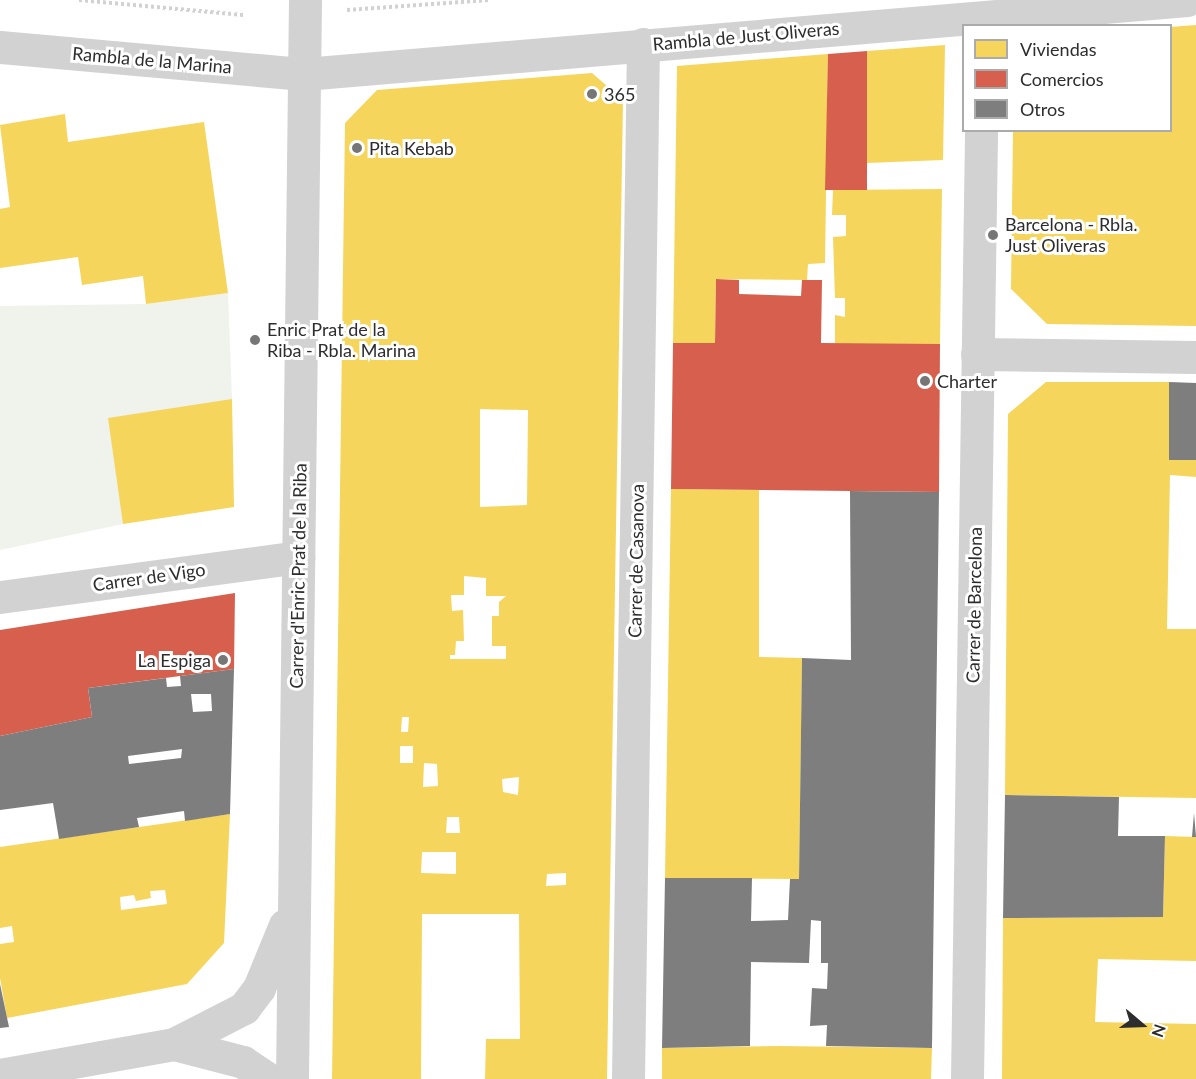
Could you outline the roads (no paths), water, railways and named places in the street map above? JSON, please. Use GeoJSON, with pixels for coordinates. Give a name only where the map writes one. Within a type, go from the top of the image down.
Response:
{"type":"FeatureCollection","features":[{"type":"Feature","properties":{"kind":"street","name":"Carrer d'Enric Prat de la Riba"},"geometry":{"type":"LineString","coordinates":[[291,1079],[305,0]]}},
{"type":"Feature","properties":{"kind":"street","name":"Rambla de Just Oliveras"},"geometry":{"type":"LineString","coordinates":[[304,74],[982,14],[1187,0]]}},
{"type":"Feature","properties":{"kind":"street","name":"Carrer de Casanova"},"geometry":{"type":"LineString","coordinates":[[628,1079],[643,44]]}},
{"type":"Feature","properties":{"kind":"street","name":"Rambla de la Marina"},"geometry":{"type":"LineString","coordinates":[[0,47],[304,74]]}},
{"type":"Feature","properties":{"kind":"street","name":"Carrer de Barcelona"},"geometry":{"type":"LineString","coordinates":[[967,1079],[981,132]]}},
{"type":"Feature","properties":{"kind":"street"},"geometry":{"type":"LineString","coordinates":[[977,354],[1196,357]]}},
{"type":"Feature","properties":{"kind":"street","name":"Carrer de Vigo"},"geometry":{"type":"LineString","coordinates":[[0,597],[298,557]]}},
{"type":"Feature","properties":{"kind":"street"},"geometry":{"type":"LineString","coordinates":[[0,1076],[174,1044],[244,1008],[272,963],[294,900]]}},
{"type":"Feature","properties":{"kind":"street"},"geometry":{"type":"LineString","coordinates":[[174,1044],[243,1062],[268,1079]]}},
{"type":"Feature","properties":{"kind":"place","name":"365"},"geometry":{"type":"Point","coordinates":[592,94]}},
{"type":"Feature","properties":{"kind":"place","name":"Pita Kebab"},"geometry":{"type":"Point","coordinates":[357,148]}},
{"type":"Feature","properties":{"kind":"place","name":"Barcelona - Rbla. Just Oliveras"},"geometry":{"type":"Point","coordinates":[993,235]}},
{"type":"Feature","properties":{"kind":"place","name":"Enric Prat de la Riba - Rbla. Marina"},"geometry":{"type":"Point","coordinates":[255,340]}},
{"type":"Feature","properties":{"kind":"place","name":"Charter"},"geometry":{"type":"Point","coordinates":[925,381]}},
{"type":"Feature","properties":{"kind":"place","name":"La Espiga"},"geometry":{"type":"Point","coordinates":[223,660]}}]}
